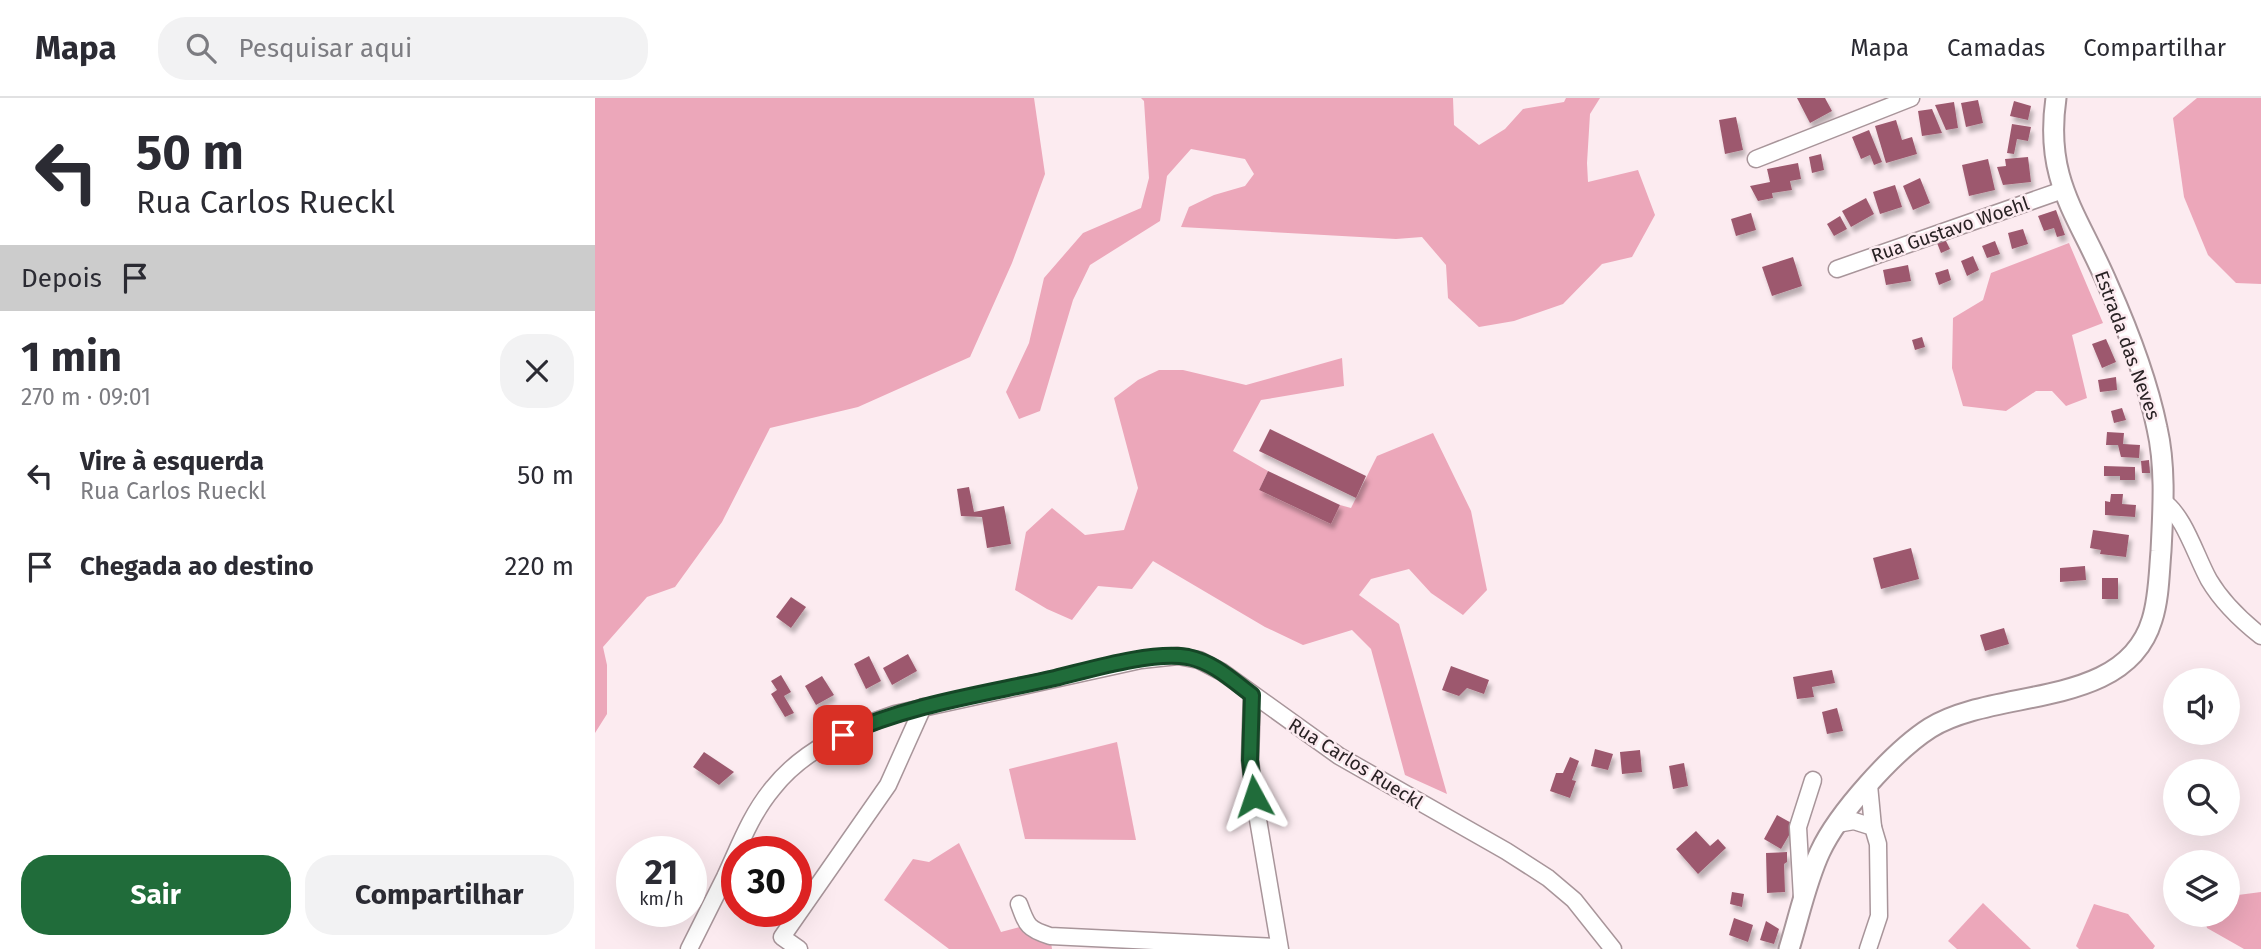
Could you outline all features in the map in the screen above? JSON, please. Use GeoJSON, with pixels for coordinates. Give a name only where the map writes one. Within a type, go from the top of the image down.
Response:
{"type":"FeatureCollection","features":[{"type":"Feature","properties":{"kind":"main road","name":"Estrada das Neves"},"geometry":{"type":"LineString","coordinates":[[1789,949],[1817,859],[1837,824],[1869,785],[1917,738],[1949,718],[1969,711],[2078,687],[2103,676],[2129,658],[2143,642],[2156,606],[2162,501],[2158,429],[2143,379],[2108,285],[2063,190],[2054,153],[2056,98]]}},
{"type":"Feature","properties":{"kind":"street"},"geometry":{"type":"LineString","coordinates":[[1756,159],[1885,103],[1911,98]]}},
{"type":"Feature","properties":{"kind":"street","name":"Rua Gustavo Woehl"},"geometry":{"type":"LineString","coordinates":[[1837,269],[2063,190]]}},
{"type":"Feature","properties":{"kind":"street"},"geometry":{"type":"LineString","coordinates":[[2162,501],[2173,509],[2209,580],[2224,601],[2261,636]]}},
{"type":"Feature","properties":{"kind":"street","name":"Rua Carlos Rueckl"},"geometry":{"type":"LineString","coordinates":[[689,949],[754,816],[774,786],[803,759],[871,722],[923,707],[1118,664],[1169,656],[1188,657],[1210,664],[1349,762],[1548,877],[1574,900],[1613,949]]}},
{"type":"Feature","properties":{"kind":"street"},"geometry":{"type":"LineString","coordinates":[[1019,904],[1027,925],[1034,931],[1050,936],[1280,948],[1250,760],[1252,695]]}},
{"type":"Feature","properties":{"kind":"street"},"geometry":{"type":"LineString","coordinates":[[799,949],[782,937],[888,785],[923,707]]}},
{"type":"Feature","properties":{"kind":"street"},"geometry":{"type":"LineString","coordinates":[[1802,904],[1798,827],[1813,780]]}},
{"type":"Feature","properties":{"kind":"street"},"geometry":{"type":"LineString","coordinates":[[1868,949],[1879,916],[1878,844],[1873,827],[1869,785]]}},
{"type":"Feature","properties":{"kind":"street"},"geometry":{"type":"LineString","coordinates":[[1837,824],[1854,821],[1873,827]]}},
{"type":"Feature","properties":{"kind":"shaded area"},"geometry":{"type":"Polygon","coordinates":[[[595,98],[1034,98],[1045,174],[1012,263],[970,357],[858,407],[770,428],[722,522],[675,587],[647,597],[603,647],[607,665],[607,714],[595,733],[595,98]]]}},
{"type":"Feature","properties":{"kind":"shaded area"},"geometry":{"type":"Polygon","coordinates":[[[1141,98],[1453,98],[1454,125],[1479,145],[1505,129],[1523,109],[1564,102],[1566,98],[1600,98],[1590,114],[1588,182],[1638,170],[1655,215],[1632,257],[1602,264],[1563,304],[1514,321],[1479,327],[1448,298],[1446,265],[1422,237],[1396,239],[1181,227],[1189,207],[1214,195],[1245,186],[1254,174],[1245,159],[1191,149],[1167,176],[1160,221],[1090,265],[1073,300],[1040,411],[1019,419],[1006,392],[1029,343],[1044,278],[1083,233],[1141,208],[1149,178],[1144,101],[1141,98]]]}},
{"type":"Feature","properties":{"kind":"shaded area"},"geometry":{"type":"Polygon","coordinates":[[[2197,98],[2261,98],[2261,284],[2236,283],[2208,255],[2184,197],[2173,118],[2197,98]]]}},
{"type":"Feature","properties":{"kind":"shaded area"},"geometry":{"type":"Polygon","coordinates":[[[2069,243],[2103,323],[2072,335],[2087,398],[2066,406],[2052,391],[2036,391],[2006,411],[1963,406],[1952,368],[1953,318],[1983,300],[1991,273],[2069,243]]]}},
{"type":"Feature","properties":{"kind":"shaded area"},"geometry":{"type":"Polygon","coordinates":[[[1342,358],[1344,386],[1261,400],[1233,451],[1268,471],[1259,490],[1331,524],[1340,505],[1351,508],[1377,456],[1433,433],[1471,511],[1487,590],[1463,615],[1431,593],[1409,569],[1371,579],[1359,595],[1399,624],[1447,794],[1405,775],[1371,649],[1352,630],[1303,645],[1265,627],[1153,561],[1132,589],[1098,586],[1072,620],[1015,590],[1026,532],[1052,508],[1085,535],[1124,530],[1138,488],[1114,398],[1138,380],[1159,370],[1183,370],[1246,385],[1342,358]]]}},
{"type":"Feature","properties":{"kind":"shaded area"},"geometry":{"type":"Polygon","coordinates":[[[1117,742],[1136,840],[1025,839],[1009,769],[1117,742]]]}},
{"type":"Feature","properties":{"kind":"shaded area"},"geometry":{"type":"Polygon","coordinates":[[[959,843],[1001,932],[1027,925],[1050,936],[1052,949],[949,949],[884,900],[913,859],[929,862],[959,843]]]}},
{"type":"Feature","properties":{"kind":"shaded area"},"geometry":{"type":"Polygon","coordinates":[[[2261,892],[2261,949],[2244,949],[2207,928],[2240,927],[2240,895],[2261,892]]]}},
{"type":"Feature","properties":{"kind":"shaded area"},"geometry":{"type":"Polygon","coordinates":[[[1983,903],[2031,949],[1957,949],[1948,941],[1983,903]]]}},
{"type":"Feature","properties":{"kind":"shaded area"},"geometry":{"type":"Polygon","coordinates":[[[2094,904],[2128,914],[2155,946],[2153,949],[2079,949],[2076,946],[2094,904]]]}},
{"type":"Feature","properties":{"kind":"building"},"geometry":{"type":"Polygon","coordinates":[[[1797,98],[1825,98],[1832,111],[1810,123],[1797,98]]]}},
{"type":"Feature","properties":{"kind":"building"},"geometry":{"type":"Polygon","coordinates":[[[1978,100],[1983,123],[1966,127],[1961,103],[1978,100]]]}},
{"type":"Feature","properties":{"kind":"building"},"geometry":{"type":"Polygon","coordinates":[[[2014,101],[2031,106],[2028,120],[2010,116],[2014,101]]]}},
{"type":"Feature","properties":{"kind":"building"},"geometry":{"type":"Polygon","coordinates":[[[1954,102],[1958,128],[1946,130],[1935,105],[1954,102]]]}},
{"type":"Feature","properties":{"kind":"building"},"geometry":{"type":"Polygon","coordinates":[[[1932,109],[1942,133],[1922,136],[1918,111],[1932,109]]]}},
{"type":"Feature","properties":{"kind":"building"},"geometry":{"type":"Polygon","coordinates":[[[1736,117],[1743,150],[1725,154],[1719,120],[1736,117]]]}},
{"type":"Feature","properties":{"kind":"building"},"geometry":{"type":"Polygon","coordinates":[[[1896,120],[1902,140],[1912,137],[1917,154],[1886,163],[1875,126],[1896,120]]]}},
{"type":"Feature","properties":{"kind":"building"},"geometry":{"type":"Polygon","coordinates":[[[2012,124],[2031,127],[2028,141],[2017,139],[2014,154],[2007,153],[2012,124]]]}},
{"type":"Feature","properties":{"kind":"building"},"geometry":{"type":"Polygon","coordinates":[[[1869,130],[1882,162],[1874,165],[1870,155],[1861,159],[1852,137],[1869,130]]]}},
{"type":"Feature","properties":{"kind":"building"},"geometry":{"type":"Polygon","coordinates":[[[1821,154],[1824,170],[1812,173],[1809,157],[1821,154]]]}},
{"type":"Feature","properties":{"kind":"building"},"geometry":{"type":"Polygon","coordinates":[[[2028,157],[2031,182],[2003,185],[1997,167],[2006,166],[2005,159],[2028,157]]]}},
{"type":"Feature","properties":{"kind":"building"},"geometry":{"type":"Polygon","coordinates":[[[1988,159],[1995,190],[1969,196],[1962,165],[1988,159]]]}},
{"type":"Feature","properties":{"kind":"building"},"geometry":{"type":"Polygon","coordinates":[[[1798,163],[1801,179],[1790,181],[1792,190],[1772,193],[1773,198],[1758,201],[1750,186],[1770,182],[1767,169],[1798,163]]]}},
{"type":"Feature","properties":{"kind":"building"},"geometry":{"type":"Polygon","coordinates":[[[1920,178],[1930,203],[1913,210],[1903,186],[1920,178]]]}},
{"type":"Feature","properties":{"kind":"building"},"geometry":{"type":"Polygon","coordinates":[[[1895,185],[1902,207],[1880,214],[1873,192],[1895,185]]]}},
{"type":"Feature","properties":{"kind":"building"},"geometry":{"type":"Polygon","coordinates":[[[1866,198],[1874,214],[1851,227],[1842,211],[1866,198]]]}},
{"type":"Feature","properties":{"kind":"building"},"geometry":{"type":"Polygon","coordinates":[[[2056,210],[2065,235],[2057,237],[2054,228],[2044,231],[2038,216],[2056,210]]]}},
{"type":"Feature","properties":{"kind":"building"},"geometry":{"type":"Polygon","coordinates":[[[1751,213],[1756,230],[1736,236],[1731,219],[1751,213]]]}},
{"type":"Feature","properties":{"kind":"building"},"geometry":{"type":"Polygon","coordinates":[[[1840,216],[1847,229],[1834,236],[1827,224],[1840,216]]]}},
{"type":"Feature","properties":{"kind":"building"},"geometry":{"type":"Polygon","coordinates":[[[2023,229],[2028,244],[2012,249],[2008,233],[2023,229]]]}},
{"type":"Feature","properties":{"kind":"building"},"geometry":{"type":"Polygon","coordinates":[[[1945,239],[1950,249],[1941,253],[1937,243],[1945,239]]]}},
{"type":"Feature","properties":{"kind":"building"},"geometry":{"type":"Polygon","coordinates":[[[1995,241],[2000,254],[1987,258],[1982,246],[1995,241]]]}},
{"type":"Feature","properties":{"kind":"building"},"geometry":{"type":"Polygon","coordinates":[[[1973,256],[1979,270],[1967,276],[1961,261],[1973,256]]]}},
{"type":"Feature","properties":{"kind":"building"},"geometry":{"type":"Polygon","coordinates":[[[1793,257],[1802,286],[1772,296],[1762,267],[1793,257]]]}},
{"type":"Feature","properties":{"kind":"building"},"geometry":{"type":"Polygon","coordinates":[[[1908,265],[1911,281],[1886,285],[1883,270],[1908,265]]]}},
{"type":"Feature","properties":{"kind":"building"},"geometry":{"type":"Polygon","coordinates":[[[1948,269],[1951,280],[1939,285],[1935,273],[1948,269]]]}},
{"type":"Feature","properties":{"kind":"building"},"geometry":{"type":"Polygon","coordinates":[[[1922,337],[1925,347],[1915,350],[1912,340],[1922,337]]]}},
{"type":"Feature","properties":{"kind":"building"},"geometry":{"type":"Polygon","coordinates":[[[2106,339],[2116,362],[2102,368],[2092,344],[2106,339]]]}},
{"type":"Feature","properties":{"kind":"building"},"geometry":{"type":"Polygon","coordinates":[[[2116,377],[2117,390],[2100,392],[2098,380],[2116,377]]]}},
{"type":"Feature","properties":{"kind":"building"},"geometry":{"type":"Polygon","coordinates":[[[2122,408],[2126,420],[2114,423],[2111,411],[2122,408]]]}},
{"type":"Feature","properties":{"kind":"building"},"geometry":{"type":"Polygon","coordinates":[[[1270,429],[1366,476],[1356,498],[1259,451],[1270,429]]]}},
{"type":"Feature","properties":{"kind":"building"},"geometry":{"type":"Polygon","coordinates":[[[2107,432],[2124,433],[2123,444],[2140,445],[2139,458],[2121,457],[2118,445],[2106,445],[2107,432]]]}},
{"type":"Feature","properties":{"kind":"building"},"geometry":{"type":"Polygon","coordinates":[[[2149,460],[2150,473],[2142,473],[2141,461],[2149,460]]]}},
{"type":"Feature","properties":{"kind":"building"},"geometry":{"type":"Polygon","coordinates":[[[2104,466],[2135,467],[2135,480],[2104,476],[2104,466]]]}},
{"type":"Feature","properties":{"kind":"building"},"geometry":{"type":"Polygon","coordinates":[[[1268,471],[1340,505],[1331,524],[1259,490],[1268,471]]]}},
{"type":"Feature","properties":{"kind":"building"},"geometry":{"type":"Polygon","coordinates":[[[969,487],[974,512],[1004,506],[1011,544],[987,548],[982,517],[961,516],[957,489],[969,487]]]}},
{"type":"Feature","properties":{"kind":"building"},"geometry":{"type":"Polygon","coordinates":[[[2111,494],[2123,494],[2122,504],[2136,505],[2135,517],[2105,515],[2105,501],[2110,502],[2111,494]]]}},
{"type":"Feature","properties":{"kind":"building"},"geometry":{"type":"Polygon","coordinates":[[[2093,530],[2129,535],[2126,557],[2100,554],[2101,550],[2090,548],[2093,530]]]}},
{"type":"Feature","properties":{"kind":"building"},"geometry":{"type":"Polygon","coordinates":[[[1911,548],[1919,579],[1881,589],[1873,558],[1911,548]]]}},
{"type":"Feature","properties":{"kind":"building"},"geometry":{"type":"Polygon","coordinates":[[[2085,566],[2086,580],[2060,582],[2060,568],[2085,566]]]}},
{"type":"Feature","properties":{"kind":"building"},"geometry":{"type":"Polygon","coordinates":[[[2102,578],[2118,578],[2118,599],[2102,599],[2102,578]]]}},
{"type":"Feature","properties":{"kind":"building"},"geometry":{"type":"Polygon","coordinates":[[[791,597],[806,607],[791,628],[776,617],[791,597]]]}},
{"type":"Feature","properties":{"kind":"building"},"geometry":{"type":"Polygon","coordinates":[[[2004,628],[2009,644],[1985,651],[1980,635],[2004,628]]]}},
{"type":"Feature","properties":{"kind":"building"},"geometry":{"type":"Polygon","coordinates":[[[908,654],[917,671],[892,685],[883,668],[908,654]]]}},
{"type":"Feature","properties":{"kind":"building"},"geometry":{"type":"Polygon","coordinates":[[[869,656],[881,681],[866,689],[854,664],[869,656]]]}},
{"type":"Feature","properties":{"kind":"building"},"geometry":{"type":"Polygon","coordinates":[[[1451,666],[1489,680],[1484,694],[1467,688],[1459,696],[1442,690],[1451,666]]]}},
{"type":"Feature","properties":{"kind":"building"},"geometry":{"type":"Polygon","coordinates":[[[1832,670],[1835,683],[1812,687],[1814,697],[1797,699],[1793,677],[1832,670]]]}},
{"type":"Feature","properties":{"kind":"building"},"geometry":{"type":"Polygon","coordinates":[[[781,675],[791,692],[784,696],[794,713],[785,717],[771,694],[777,690],[771,681],[781,675]]]}},
{"type":"Feature","properties":{"kind":"building"},"geometry":{"type":"Polygon","coordinates":[[[822,676],[834,695],[816,705],[805,686],[822,676]]]}},
{"type":"Feature","properties":{"kind":"building"},"geometry":{"type":"Polygon","coordinates":[[[1837,708],[1843,731],[1827,734],[1822,712],[1837,708]]]}},
{"type":"Feature","properties":{"kind":"building"},"geometry":{"type":"Polygon","coordinates":[[[1595,749],[1613,754],[1608,770],[1591,766],[1595,749]]]}},
{"type":"Feature","properties":{"kind":"building"},"geometry":{"type":"Polygon","coordinates":[[[1640,750],[1642,772],[1622,774],[1620,752],[1640,750]]]}},
{"type":"Feature","properties":{"kind":"building"},"geometry":{"type":"Polygon","coordinates":[[[704,752],[734,772],[719,785],[693,767],[704,752]]]}},
{"type":"Feature","properties":{"kind":"building"},"geometry":{"type":"Polygon","coordinates":[[[1570,757],[1579,761],[1572,780],[1576,781],[1570,798],[1550,791],[1556,773],[1563,773],[1570,757]]]}},
{"type":"Feature","properties":{"kind":"building"},"geometry":{"type":"Polygon","coordinates":[[[1684,763],[1688,786],[1673,789],[1669,766],[1684,763]]]}},
{"type":"Feature","properties":{"kind":"building"},"geometry":{"type":"Polygon","coordinates":[[[1777,815],[1795,825],[1781,849],[1764,839],[1777,815]]]}},
{"type":"Feature","properties":{"kind":"building"},"geometry":{"type":"Polygon","coordinates":[[[1696,831],[1710,846],[1718,839],[1726,848],[1698,874],[1676,849],[1696,831]]]}},
{"type":"Feature","properties":{"kind":"building"},"geometry":{"type":"Polygon","coordinates":[[[1787,852],[1787,862],[1784,864],[1785,892],[1767,893],[1766,853],[1787,852]]]}},
{"type":"Feature","properties":{"kind":"building"},"geometry":{"type":"Polygon","coordinates":[[[1732,892],[1744,894],[1742,907],[1730,904],[1732,892]]]}},
{"type":"Feature","properties":{"kind":"building"},"geometry":{"type":"Polygon","coordinates":[[[1734,918],[1753,925],[1748,942],[1729,935],[1734,918]]]}},
{"type":"Feature","properties":{"kind":"building"},"geometry":{"type":"Polygon","coordinates":[[[1766,921],[1779,929],[1774,944],[1760,940],[1766,921]]]}},
{"type":"Feature","properties":{"kind":"route"},"geometry":{"type":"LineString","coordinates":[[843,735],[871,722],[923,707],[1118,664],[1160,657],[1188,657],[1210,664],[1252,695],[1250,760],[1254,796]]}}]}
